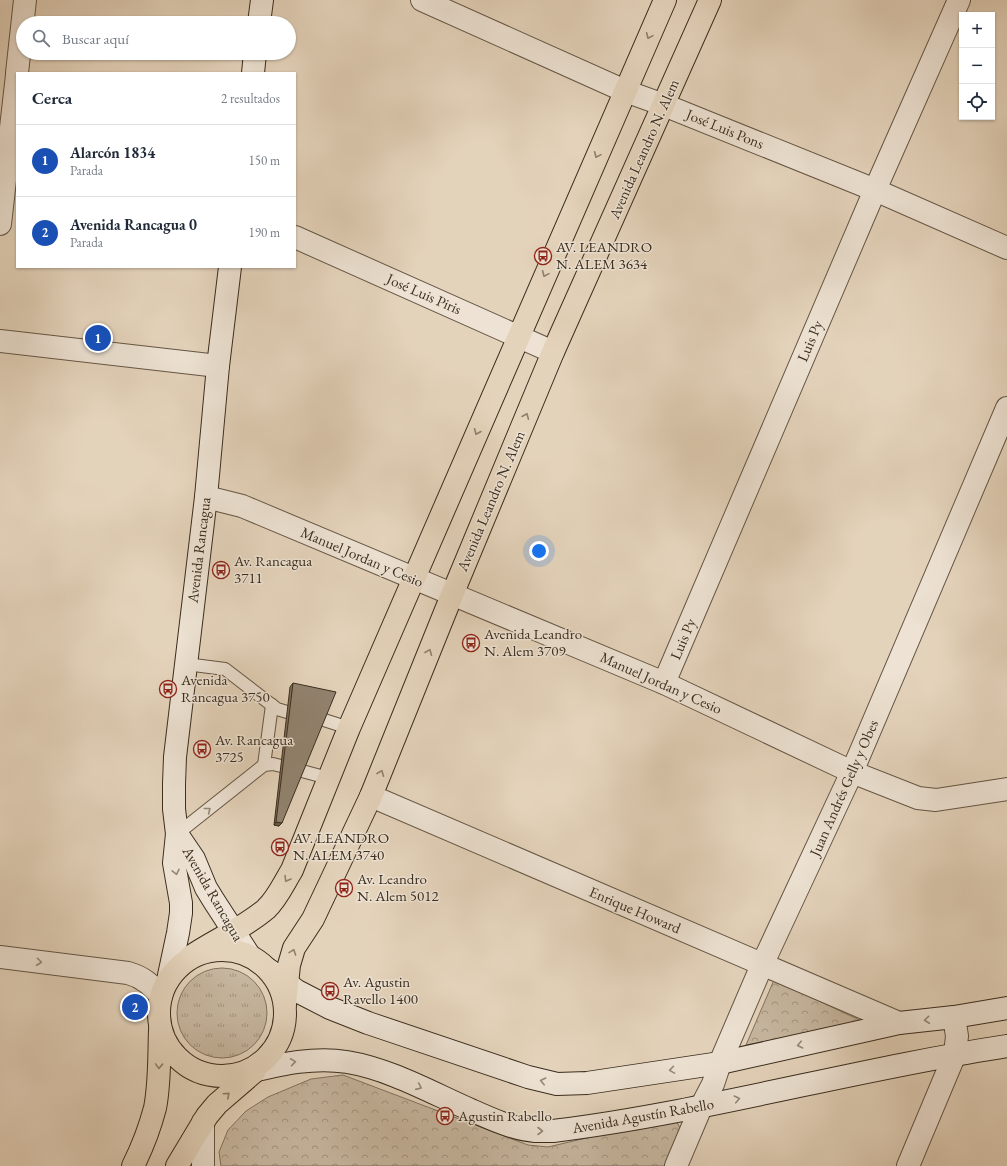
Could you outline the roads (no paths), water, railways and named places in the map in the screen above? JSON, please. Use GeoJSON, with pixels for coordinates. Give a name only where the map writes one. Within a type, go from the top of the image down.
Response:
{"type":"FeatureCollection","features":[{"type":"Feature","properties":{"kind":"main road"},"geometry":{"type":"LineString","coordinates":[[133,1165],[145,1138],[155,1108],[160,1027],[158,1011],[164,988],[178,967],[190,957],[232,932],[267,908],[279,892],[292,870],[328,778],[413,578],[665,0]]}},
{"type":"Feature","properties":{"kind":"main road","name":"Avenida Leandro N. Alem"},"geometry":{"type":"LineString","coordinates":[[286,994],[289,964],[294,948],[313,919],[371,796],[452,595],[553,352],[710,0]]}},
{"type":"Feature","properties":{"kind":"main road"},"geometry":{"type":"LineString","coordinates":[[177,1166],[203,1122],[217,1104],[252,1069],[272,1053],[284,1030],[285,1017],[286,994],[282,992],[277,980],[269,970],[249,955],[234,950],[219,949],[204,951],[190,957]]}},
{"type":"Feature","properties":{"kind":"main road"},"geometry":{"type":"LineString","coordinates":[[160,1027],[164,1039],[180,1060],[202,1073],[227,1076],[252,1069]]}},
{"type":"Feature","properties":{"kind":"street"},"geometry":{"type":"LineString","coordinates":[[24,16],[26,0]]}},
{"type":"Feature","properties":{"kind":"street"},"geometry":{"type":"LineString","coordinates":[[260,16],[262,0]]}},
{"type":"Feature","properties":{"kind":"street","name":"José Luis Pons"},"geometry":{"type":"LineString","coordinates":[[422,0],[625,91],[664,105],[875,190],[1007,248]]}},
{"type":"Feature","properties":{"kind":"street","name":"Luis Py"},"geometry":{"type":"LineString","coordinates":[[664,683],[875,190],[959,0]]}},
{"type":"Feature","properties":{"kind":"street"},"geometry":{"type":"LineString","coordinates":[[17,72],[19,60]]}},
{"type":"Feature","properties":{"kind":"street"},"geometry":{"type":"LineString","coordinates":[[253,72],[254,60]]}},
{"type":"Feature","properties":{"kind":"street"},"geometry":{"type":"LineString","coordinates":[[0,224],[16,83]]}},
{"type":"Feature","properties":{"kind":"street","name":"José Luis Piris"},"geometry":{"type":"LineString","coordinates":[[296,237],[553,352]]}},
{"type":"Feature","properties":{"kind":"street","name":"Avenida Rancagua"},"geometry":{"type":"LineString","coordinates":[[164,988],[178,933],[181,913],[181,903],[174,863],[177,834],[174,809],[175,756],[206,497],[218,366],[230,268]]}},
{"type":"Feature","properties":{"kind":"street"},"geometry":{"type":"LineString","coordinates":[[0,342],[218,366]]}},
{"type":"Feature","properties":{"kind":"street","name":"Juan Andrés Gelly y Obes"},"geometry":{"type":"LineString","coordinates":[[676,1166],[701,1107],[713,1084],[720,1063],[762,965],[852,772],[1007,408]]}},
{"type":"Feature","properties":{"kind":"street","name":"Manuel Jordan y Cesio"},"geometry":{"type":"LineString","coordinates":[[206,497],[242,506],[664,683],[852,772],[918,798],[936,800],[1007,789]]}},
{"type":"Feature","properties":{"kind":"street","name":"Enrique Howard"},"geometry":{"type":"LineString","coordinates":[[371,796],[899,1023]]}},
{"type":"Feature","properties":{"kind":"street","name":"Avenida Rancagua"},"geometry":{"type":"LineString","coordinates":[[177,834],[194,859],[206,888],[232,932],[249,955]]}},
{"type":"Feature","properties":{"kind":"street"},"geometry":{"type":"LineString","coordinates":[[0,957],[128,973],[139,976],[149,983],[164,988]]}},
{"type":"Feature","properties":{"kind":"street"},"geometry":{"type":"LineString","coordinates":[[286,994],[308,998],[368,1023],[528,1077],[557,1084],[587,1083],[720,1063],[899,1023],[954,1017],[1007,1008]]}},
{"type":"Feature","properties":{"kind":"street"},"geometry":{"type":"LineString","coordinates":[[908,1166],[955,1054],[957,1036],[954,1017]]}},
{"type":"Feature","properties":{"kind":"street","name":"Avenida Agustín Rabello"},"geometry":{"type":"LineString","coordinates":[[252,1069],[305,1061],[347,1062],[372,1067],[494,1120],[534,1131],[574,1128],[701,1107],[955,1054],[1007,1046]]}},
{"type":"Feature","properties":{"kind":"street"},"geometry":{"type":"LineString","coordinates":[[203,1122],[203,1166]]}},
{"type":"Feature","properties":{"kind":"lane"},"geometry":{"type":"LineString","coordinates":[[186,664],[225,669],[277,709],[287,712]]}},
{"type":"Feature","properties":{"kind":"lane"},"geometry":{"type":"LineString","coordinates":[[264,765],[272,705]]}},
{"type":"Feature","properties":{"kind":"lane"},"geometry":{"type":"LineString","coordinates":[[324,720],[349,728]]}},
{"type":"Feature","properties":{"kind":"lane"},"geometry":{"type":"LineString","coordinates":[[177,834],[264,765],[273,764],[281,766]]}},
{"type":"Feature","properties":{"kind":"lane"},"geometry":{"type":"LineString","coordinates":[[302,771],[328,778]]}},
{"type":"Feature","properties":{"kind":"place","name":"AV. LEANDRO N. ALEM 3634"},"geometry":{"type":"Point","coordinates":[543,256]}},
{"type":"Feature","properties":{"kind":"place","name":"Alarcón 1834"},"geometry":{"type":"Point","coordinates":[98,338]}},
{"type":"Feature","properties":{"kind":"place","name":"Av. Rancagua 3711"},"geometry":{"type":"Point","coordinates":[221,570]}},
{"type":"Feature","properties":{"kind":"place","name":"Avenida Leandro N. Alem 3709"},"geometry":{"type":"Point","coordinates":[471,643]}},
{"type":"Feature","properties":{"kind":"place","name":"Avenida Rancagua 3750"},"geometry":{"type":"Point","coordinates":[168,689]}},
{"type":"Feature","properties":{"kind":"place","name":"Av. Rancagua 3725"},"geometry":{"type":"Point","coordinates":[202,749]}},
{"type":"Feature","properties":{"kind":"place","name":"AV. LEANDRO N. ALEM 3740"},"geometry":{"type":"Point","coordinates":[280,847]}},
{"type":"Feature","properties":{"kind":"place","name":"Av. Leandro N. Alem 5012"},"geometry":{"type":"Point","coordinates":[344,888]}},
{"type":"Feature","properties":{"kind":"place","name":"Av. Agustin Ravello 1400"},"geometry":{"type":"Point","coordinates":[330,991]}},
{"type":"Feature","properties":{"kind":"place","name":"Avenida Rancagua 0"},"geometry":{"type":"Point","coordinates":[135,1007]}},
{"type":"Feature","properties":{"kind":"place","name":"Agustin Rabello"},"geometry":{"type":"Point","coordinates":[445,1116]}}]}
